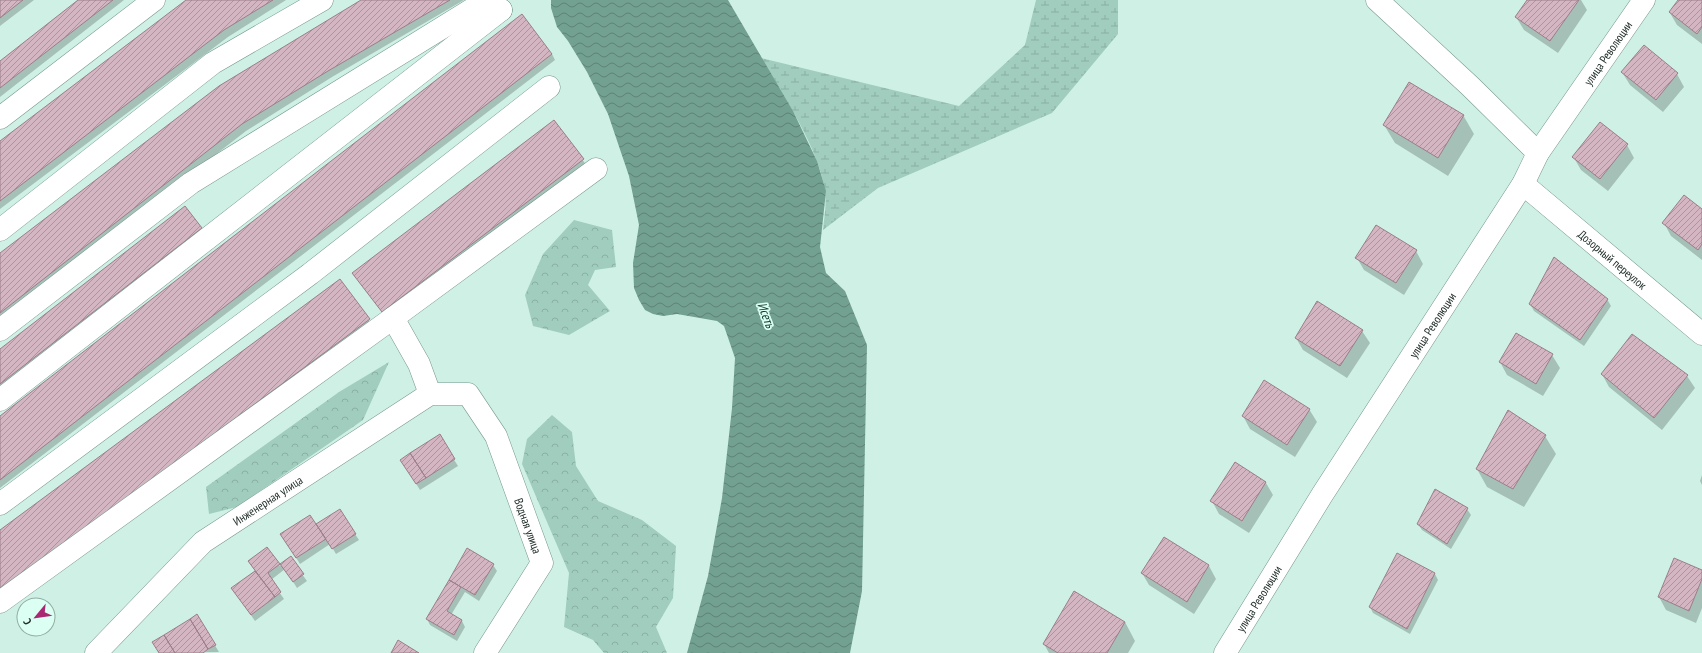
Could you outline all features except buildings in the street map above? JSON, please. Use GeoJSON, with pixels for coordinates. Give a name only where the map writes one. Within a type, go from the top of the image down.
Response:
{"type":"FeatureCollection","features":[{"type":"Feature","properties":{"kind":"street"},"geometry":{"type":"LineString","coordinates":[[0,118],[154,0]]}},
{"type":"Feature","properties":{"kind":"street"},"geometry":{"type":"LineString","coordinates":[[0,230],[213,63],[322,0]]}},
{"type":"Feature","properties":{"kind":"street"},"geometry":{"type":"LineString","coordinates":[[1377,0],[1470,86],[1538,153]]}},
{"type":"Feature","properties":{"kind":"street","name":"улица Революции"},"geometry":{"type":"LineString","coordinates":[[1225,653],[1327,488],[1523,184],[1538,153],[1644,0]]}},
{"type":"Feature","properties":{"kind":"street"},"geometry":{"type":"LineString","coordinates":[[0,330],[190,183],[479,5],[500,10],[0,400]]}},
{"type":"Feature","properties":{"kind":"street"},"geometry":{"type":"LineString","coordinates":[[0,504],[310,274],[549,87]]}},
{"type":"Feature","properties":{"kind":"street"},"geometry":{"type":"LineString","coordinates":[[0,602],[393,318],[596,169]]}},
{"type":"Feature","properties":{"kind":"street","name":"Дозорный переулок"},"geometry":{"type":"LineString","coordinates":[[1523,184],[1702,334]]}},
{"type":"Feature","properties":{"kind":"street"},"geometry":{"type":"LineString","coordinates":[[393,318],[419,364],[430,394]]}},
{"type":"Feature","properties":{"kind":"street","name":"Водная улица"},"geometry":{"type":"LineString","coordinates":[[430,394],[468,394],[496,436],[542,563],[485,653]]}},
{"type":"Feature","properties":{"kind":"street","name":"Инженерная улица"},"geometry":{"type":"LineString","coordinates":[[96,653],[203,542],[430,394]]}},
{"type":"Feature","properties":{"kind":"green space"},"geometry":{"type":"Polygon","coordinates":[[[1036,0],[1118,0],[1118,34],[1052,113],[878,188],[823,230],[826,195],[815,157],[808,139],[790,105],[761,58],[959,106],[1025,45],[1036,0]]]}},
{"type":"Feature","properties":{"kind":"green space"},"geometry":{"type":"Polygon","coordinates":[[[574,220],[612,230],[616,267],[595,270],[588,285],[610,311],[569,335],[533,326],[525,295],[543,254],[574,220]]]}},
{"type":"Feature","properties":{"kind":"green space"},"geometry":{"type":"Polygon","coordinates":[[[389,362],[363,420],[237,507],[209,514],[206,487],[339,392],[389,362]]]}},
{"type":"Feature","properties":{"kind":"green space"},"geometry":{"type":"Polygon","coordinates":[[[552,415],[572,432],[576,466],[598,501],[642,520],[676,546],[673,598],[656,627],[667,653],[604,653],[593,640],[564,627],[569,573],[522,464],[527,439],[552,415]]]}},
{"type":"Feature","properties":{"kind":"water","name":"Исеть"},"geometry":{"type":"Polygon","coordinates":[[[551,0],[728,0],[793,111],[817,161],[826,191],[820,247],[826,273],[845,291],[867,345],[862,591],[850,653],[687,653],[708,576],[722,498],[732,408],[735,358],[724,326],[717,321],[677,314],[663,316],[653,314],[645,310],[639,300],[634,288],[633,263],[639,225],[629,176],[608,114],[587,72],[568,41],[557,27],[551,8],[551,0]]]}}]}
